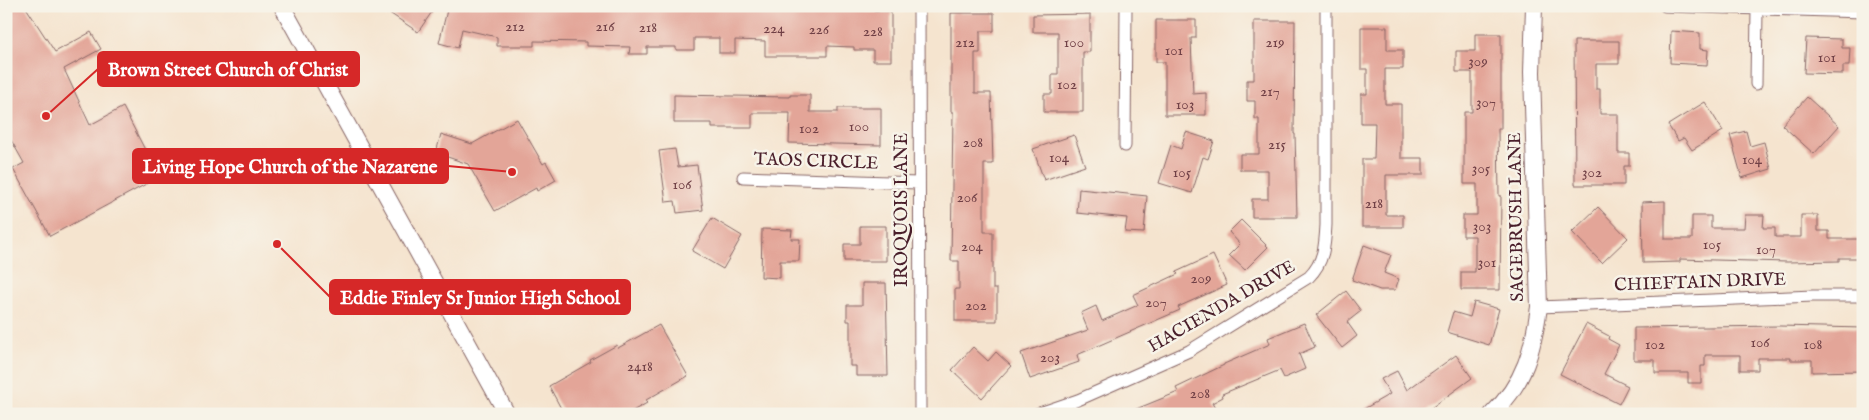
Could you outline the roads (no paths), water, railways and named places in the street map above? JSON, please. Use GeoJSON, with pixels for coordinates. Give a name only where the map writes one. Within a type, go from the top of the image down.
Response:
{"type":"FeatureCollection","features":[{"type":"Feature","properties":{"kind":"main road"},"geometry":{"type":"LineString","coordinates":[[282,6],[507,414]]}},
{"type":"Feature","properties":{"kind":"main road","name":"SAGEBRUSH LANE"},"geometry":{"type":"LineString","coordinates":[[1492,414],[1515,385],[1528,362],[1534,343],[1539,306],[1532,72],[1534,6]]}},
{"type":"Feature","properties":{"kind":"street","name":"IROQUOIS LANE"},"geometry":{"type":"LineString","coordinates":[[919,6],[920,414]]}},
{"type":"Feature","properties":{"kind":"street"},"geometry":{"type":"LineString","coordinates":[[1125,146],[1126,6]]}},
{"type":"Feature","properties":{"kind":"street","name":"HACIENDA DRIVE"},"geometry":{"type":"LineString","coordinates":[[1037,414],[1078,400],[1189,351],[1309,277],[1316,270],[1324,255],[1326,225],[1326,6]]}},
{"type":"Feature","properties":{"kind":"street"},"geometry":{"type":"LineString","coordinates":[[1665,6],[1863,12]]}},
{"type":"Feature","properties":{"kind":"street"},"geometry":{"type":"LineString","coordinates":[[1756,84],[1757,9]]}},
{"type":"Feature","properties":{"kind":"street","name":"TAOS CIRCLE"},"geometry":{"type":"LineString","coordinates":[[743,177],[918,183]]}},
{"type":"Feature","properties":{"kind":"street","name":"CHIEFTAIN DRIVE"},"geometry":{"type":"LineString","coordinates":[[1539,306],[1813,296],[1863,296]]}},
{"type":"Feature","properties":{"kind":"place","name":"Brown Street Church of Christ"},"geometry":{"type":"Point","coordinates":[46,116]}},
{"type":"Feature","properties":{"kind":"place","name":"Living Hope Church of the Nazarene"},"geometry":{"type":"Point","coordinates":[512,172]}},
{"type":"Feature","properties":{"kind":"place","name":"Eddie Finley Sr Junior High School"},"geometry":{"type":"Point","coordinates":[277,244]}}]}
